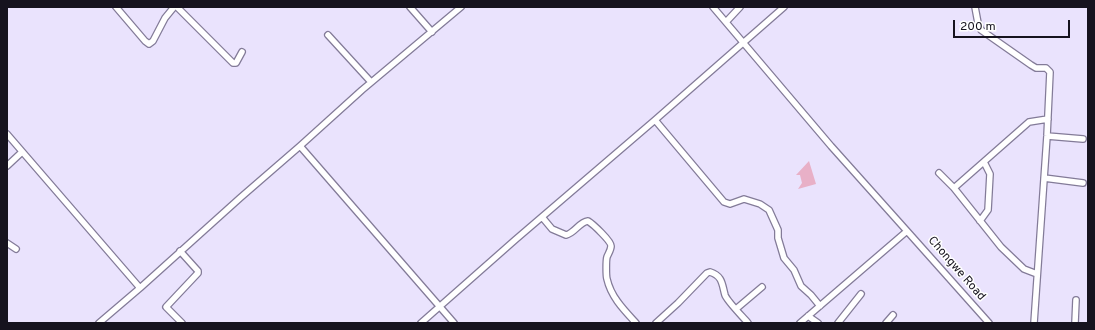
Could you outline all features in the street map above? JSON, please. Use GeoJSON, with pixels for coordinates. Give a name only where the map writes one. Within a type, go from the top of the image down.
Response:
{"type":"FeatureCollection","features":[{"type":"Feature","properties":{"kind":"street"},"geometry":{"type":"LineString","coordinates":[[116,7],[145,41],[150,44],[165,18],[176,7],[233,63],[236,63],[242,52]]}},
{"type":"Feature","properties":{"kind":"street"},"geometry":{"type":"LineString","coordinates":[[410,7],[432,32]]}},
{"type":"Feature","properties":{"kind":"street"},"geometry":{"type":"LineString","coordinates":[[100,323],[371,82],[461,7]]}},
{"type":"Feature","properties":{"kind":"street","name":"Chongwe Road"},"geometry":{"type":"LineString","coordinates":[[713,7],[831,146],[989,323]]}},
{"type":"Feature","properties":{"kind":"street"},"geometry":{"type":"LineString","coordinates":[[726,22],[740,7]]}},
{"type":"Feature","properties":{"kind":"street"},"geometry":{"type":"LineString","coordinates":[[421,323],[784,7]]}},
{"type":"Feature","properties":{"kind":"street"},"geometry":{"type":"LineString","coordinates":[[974,7],[979,27],[986,34],[1036,68],[1044,67],[1050,70],[1034,323]]}},
{"type":"Feature","properties":{"kind":"street"},"geometry":{"type":"LineString","coordinates":[[328,35],[371,82]]}},
{"type":"Feature","properties":{"kind":"street"},"geometry":{"type":"LineString","coordinates":[[954,188],[1029,122],[1048,119]]}},
{"type":"Feature","properties":{"kind":"street"},"geometry":{"type":"LineString","coordinates":[[655,120],[724,202],[730,204],[744,199],[760,204],[769,210],[778,230],[778,238],[784,258],[794,270],[801,286],[820,306]]}},
{"type":"Feature","properties":{"kind":"street"},"geometry":{"type":"LineString","coordinates":[[7,134],[140,288]]}},
{"type":"Feature","properties":{"kind":"street"},"geometry":{"type":"LineString","coordinates":[[1047,136],[1083,139]]}},
{"type":"Feature","properties":{"kind":"street"},"geometry":{"type":"LineString","coordinates":[[300,146],[454,323]]}},
{"type":"Feature","properties":{"kind":"street"},"geometry":{"type":"LineString","coordinates":[[7,166],[22,152]]}},
{"type":"Feature","properties":{"kind":"street"},"geometry":{"type":"LineString","coordinates":[[980,221],[988,210],[990,174],[984,162]]}},
{"type":"Feature","properties":{"kind":"street"},"geometry":{"type":"LineString","coordinates":[[939,172],[954,188],[1001,247],[1024,269],[1037,274]]}},
{"type":"Feature","properties":{"kind":"street"},"geometry":{"type":"LineString","coordinates":[[1044,178],[1083,182]]}},
{"type":"Feature","properties":{"kind":"street"},"geometry":{"type":"LineString","coordinates":[[542,217],[552,229],[566,235],[573,232],[584,222],[588,221],[610,242],[611,248],[607,259],[608,282],[614,298],[636,323]]}},
{"type":"Feature","properties":{"kind":"street"},"geometry":{"type":"LineString","coordinates":[[800,323],[907,230]]}},
{"type":"Feature","properties":{"kind":"street"},"geometry":{"type":"LineString","coordinates":[[7,243],[16,249]]}},
{"type":"Feature","properties":{"kind":"street"},"geometry":{"type":"LineString","coordinates":[[180,251],[198,271],[198,273],[166,307],[182,323]]}},
{"type":"Feature","properties":{"kind":"street"},"geometry":{"type":"LineString","coordinates":[[656,323],[709,272],[714,273],[720,279],[724,287],[725,295],[748,323]]}},
{"type":"Feature","properties":{"kind":"street"},"geometry":{"type":"LineString","coordinates":[[736,309],[762,287]]}},
{"type":"Feature","properties":{"kind":"street"},"geometry":{"type":"LineString","coordinates":[[838,323],[861,294]]}},
{"type":"Feature","properties":{"kind":"street"},"geometry":{"type":"LineString","coordinates":[[1075,323],[1076,300]]}},
{"type":"Feature","properties":{"kind":"street"},"geometry":{"type":"LineString","coordinates":[[886,323],[893,315]]}},
{"type":"Feature","properties":{"kind":"street"},"geometry":{"type":"LineString","coordinates":[[808,316],[818,323]]}},
{"type":"Feature","properties":{"kind":"shaded area"},"geometry":{"type":"Polygon","coordinates":[[[809,161],[816,184],[798,189],[802,183],[800,175],[796,175],[809,161]]]}}]}
